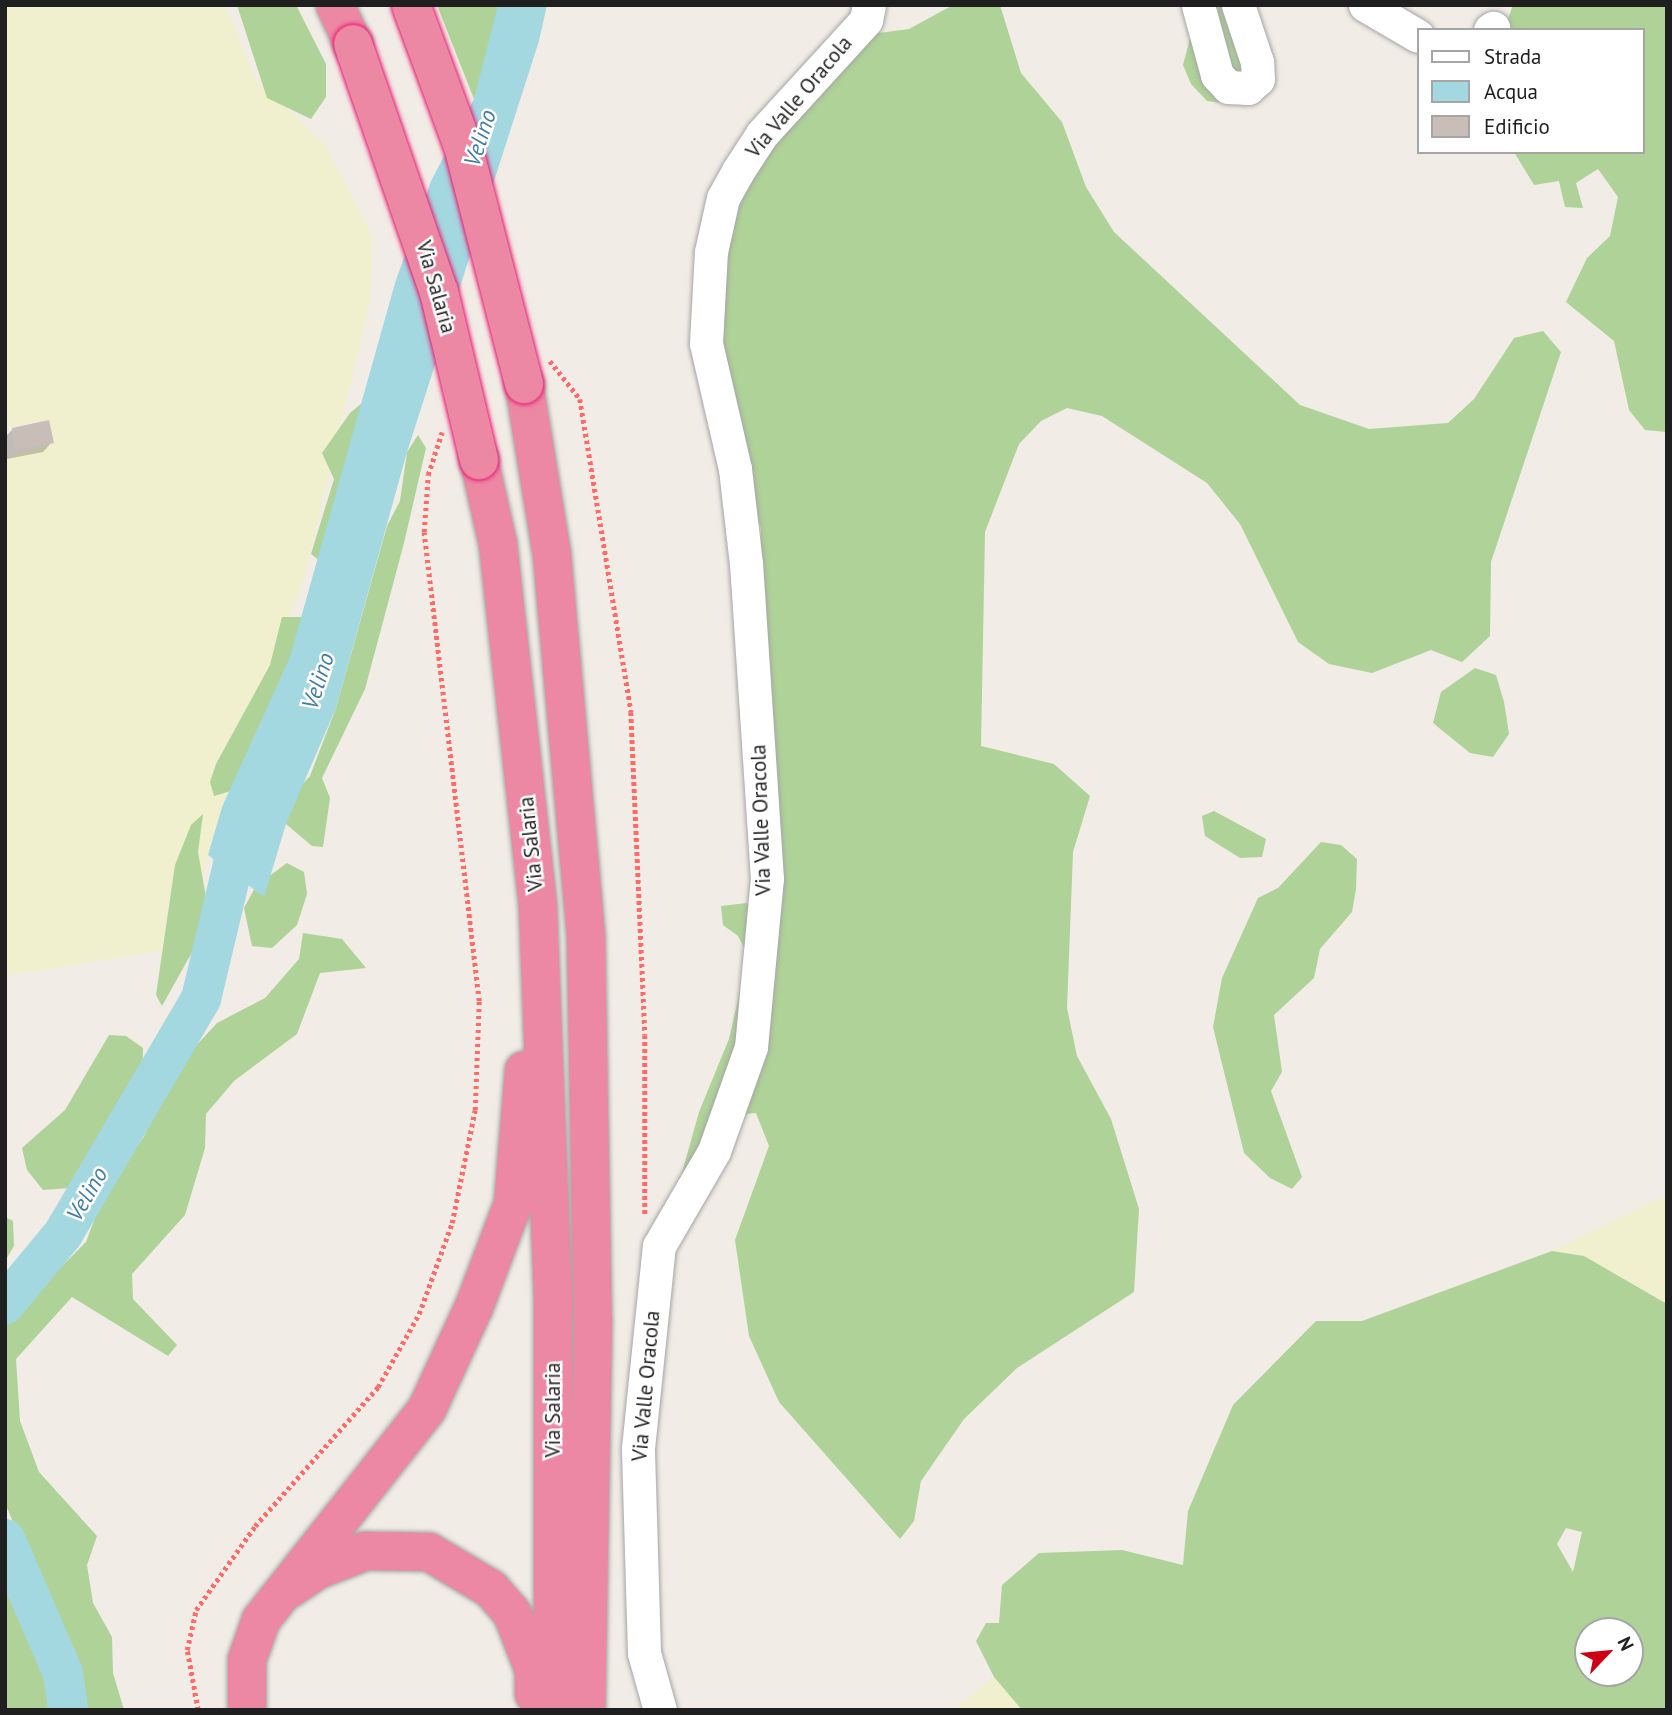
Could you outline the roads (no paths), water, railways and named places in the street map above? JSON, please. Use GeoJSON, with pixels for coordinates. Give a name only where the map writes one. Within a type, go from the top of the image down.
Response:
{"type":"FeatureCollection","features":[{"type":"Feature","properties":{"kind":"highway","name":"Via Salaria"},"geometry":{"type":"LineString","coordinates":[[411,5],[463,146],[536,371],[586,938],[593,1320],[586,1710]]}},
{"type":"Feature","properties":{"kind":"highway","name":"Via Salaria"},"geometry":{"type":"LineString","coordinates":[[337,18],[439,292],[498,544],[538,908],[554,1303],[553,1710]]}},
{"type":"Feature","properties":{"kind":"highway"},"geometry":{"type":"LineString","coordinates":[[247,1710],[247,1660],[275,1602],[427,1409],[474,1307],[513,1204],[538,908]]}},
{"type":"Feature","properties":{"kind":"highway"},"geometry":{"type":"LineString","coordinates":[[593,1320],[612,1710]]}},
{"type":"Feature","properties":{"kind":"highway"},"geometry":{"type":"LineString","coordinates":[[275,1602],[317,1570],[366,1551],[429,1552],[491,1589],[512,1613],[534,1670],[534,1710]]}},
{"type":"Feature","properties":{"kind":"street","name":"Via Valle Oracola"},"geometry":{"type":"LineString","coordinates":[[660,1710],[644,1653],[638,1448],[659,1246],[714,1151],[751,1047],[767,879],[746,564],[735,470],[706,343],[711,252],[723,198],[744,162],[866,20],[869,5]]}},
{"type":"Feature","properties":{"kind":"street"},"geometry":{"type":"LineString","coordinates":[[1198,5],[1217,75],[1228,87],[1248,88],[1258,79],[1257,62],[1238,5]]}},
{"type":"Feature","properties":{"kind":"street"},"geometry":{"type":"LineString","coordinates":[[1365,5],[1416,35]]}},
{"type":"Feature","properties":{"kind":"water"},"geometry":{"type":"Polygon","coordinates":[[[498,5],[547,5],[539,41],[407,452],[336,708],[286,824],[264,897],[208,855],[222,807],[290,657],[395,283],[431,181],[474,99],[498,5]]]}},
{"type":"Feature","properties":{"kind":"waterway","name":"Velino"},"geometry":{"type":"LineString","coordinates":[[5,1304],[63,1234],[201,999],[233,865],[255,822]]}},
{"type":"Feature","properties":{"kind":"waterway","name":"Velino"},"geometry":{"type":"LineString","coordinates":[[5,1539],[63,1673],[68,1710]]}}]}
